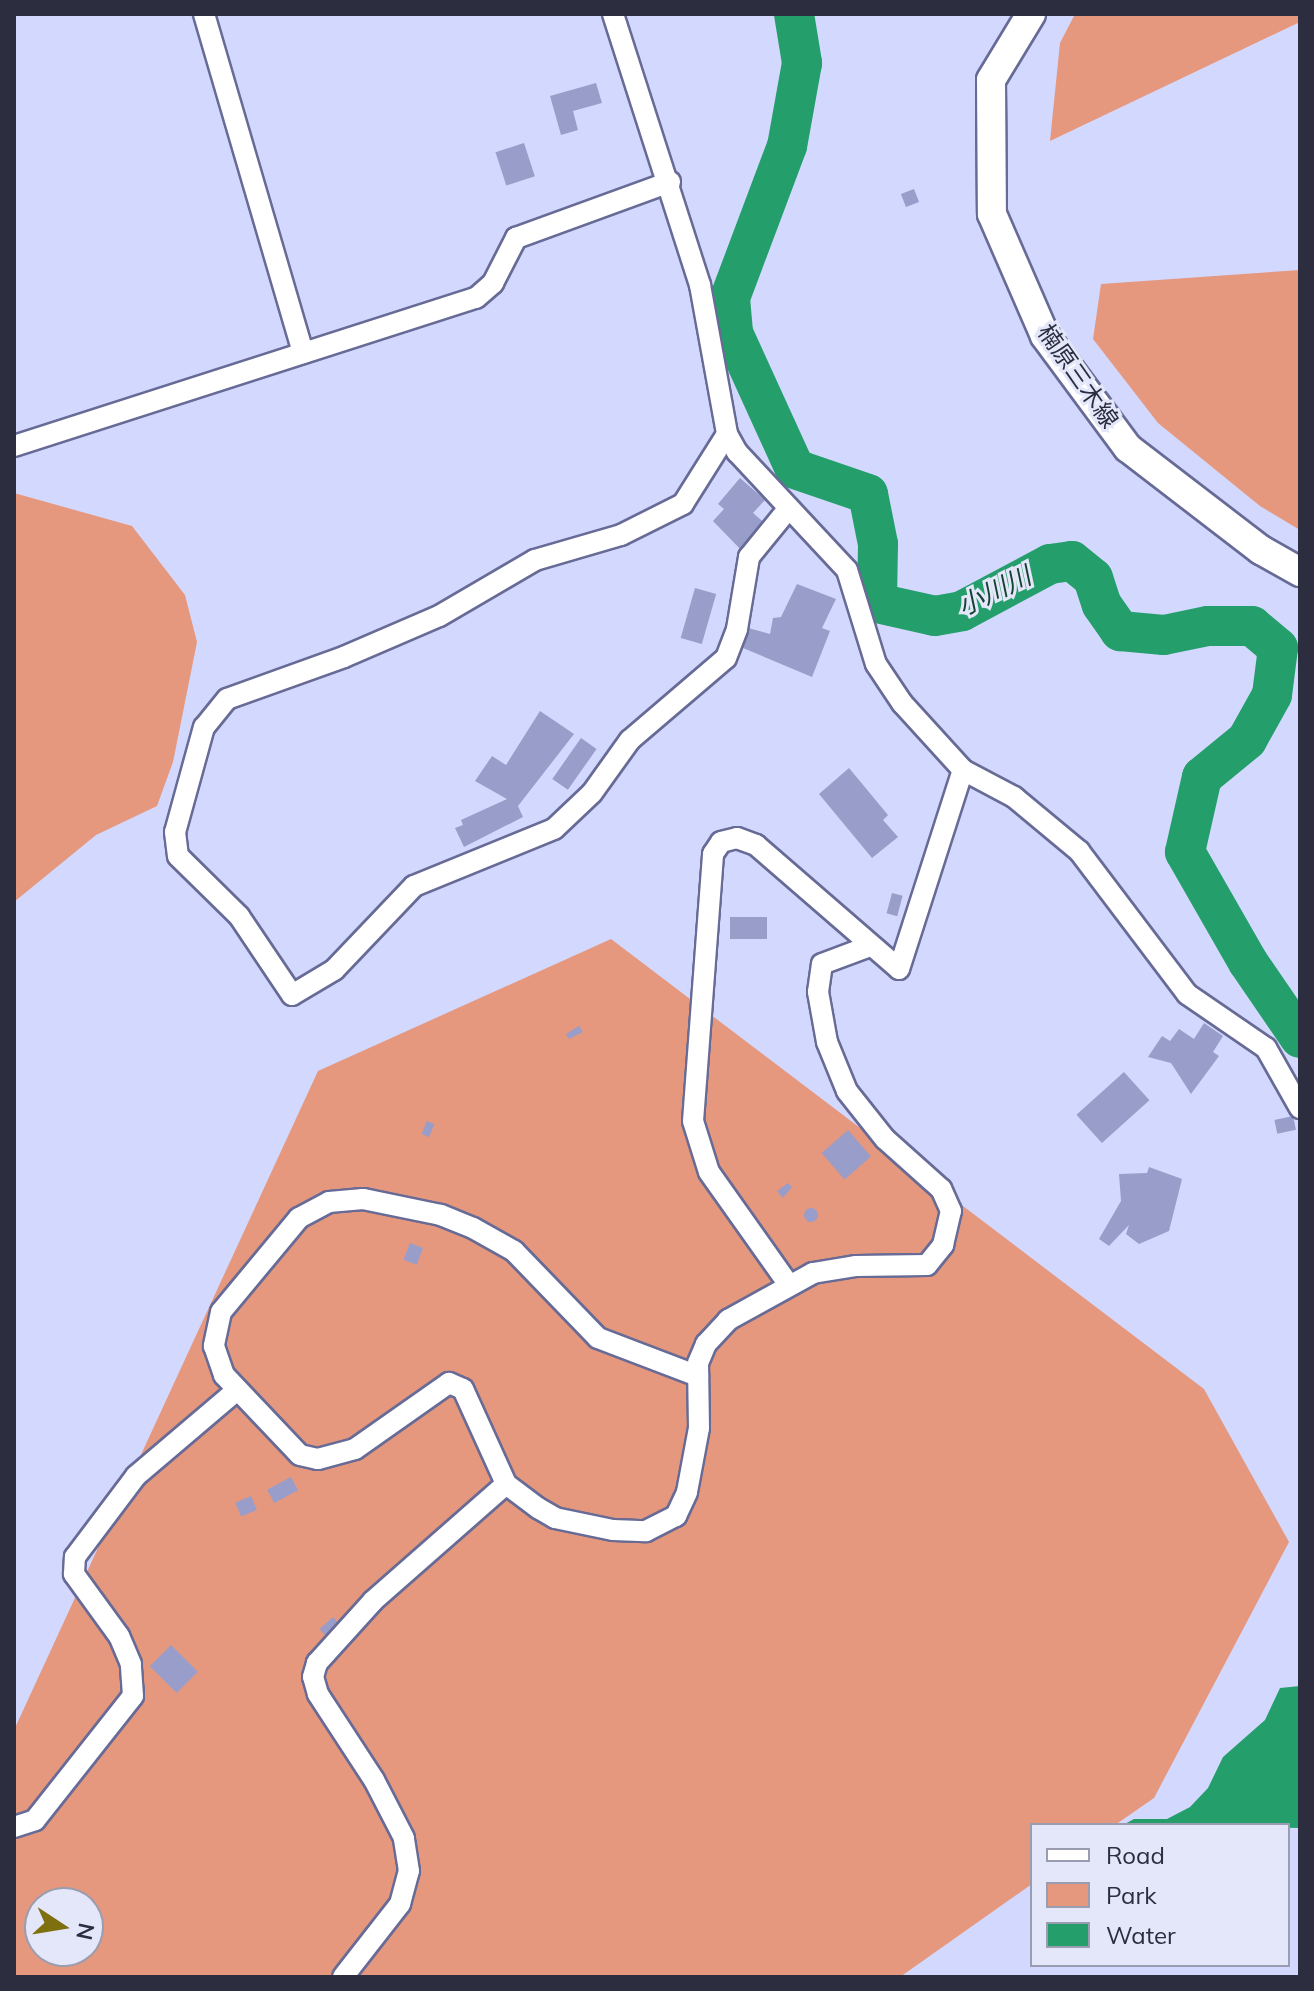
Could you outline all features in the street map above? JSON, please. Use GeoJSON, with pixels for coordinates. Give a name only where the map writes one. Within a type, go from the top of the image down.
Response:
{"type":"FeatureCollection","features":[{"type":"Feature","properties":{"kind":"main road","name":"楠原三木線"},"geometry":{"type":"LineString","coordinates":[[1031,14],[991,80],[992,214],[1045,336],[1128,448],[1261,550],[1300,572]]}},
{"type":"Feature","properties":{"kind":"street"},"geometry":{"type":"LineString","coordinates":[[204,14],[303,353]]}},
{"type":"Feature","properties":{"kind":"street"},"geometry":{"type":"LineString","coordinates":[[613,14],[670,182],[700,285],[727,434],[789,508],[847,570],[876,664],[902,703],[963,770],[1014,797],[1079,851],[1187,994],[1266,1048],[1300,1108]]}},
{"type":"Feature","properties":{"kind":"street"},"geometry":{"type":"LineString","coordinates":[[14,446],[476,298],[493,283],[516,238],[670,182]]}},
{"type":"Feature","properties":{"kind":"street"},"geometry":{"type":"LineString","coordinates":[[727,434],[683,504],[621,535],[535,560],[439,616],[344,657],[227,699],[204,727],[175,832],[178,856],[239,916],[292,995],[334,970],[414,886],[554,829],[592,793],[630,740],[726,658],[737,629],[749,557],[789,508]]}},
{"type":"Feature","properties":{"kind":"street"},"geometry":{"type":"LineString","coordinates":[[789,1285],[709,1172],[693,1121],[713,854],[721,842],[737,838],[756,845],[899,969],[963,770]]}},
{"type":"Feature","properties":{"kind":"street"},"geometry":{"type":"LineString","coordinates":[[698,1376],[598,1338],[514,1251],[473,1228],[441,1215],[363,1199],[329,1202],[299,1218],[221,1312],[214,1346],[224,1375],[283,1441],[300,1455],[318,1459],[355,1449],[449,1383],[463,1389],[506,1484],[555,1518],[613,1530],[646,1531],[676,1516],[687,1492],[699,1428],[698,1376],[706,1344],[728,1320],[813,1273],[856,1266],[927,1265],[943,1245],[951,1211],[941,1189],[885,1139],[847,1091],[827,1042],[818,992],[822,964],[870,946]]}},
{"type":"Feature","properties":{"kind":"street"},"geometry":{"type":"LineString","coordinates":[[14,1827],[35,1820],[133,1696],[131,1664],[119,1636],[74,1574],[75,1557],[136,1476],[237,1390]]}},
{"type":"Feature","properties":{"kind":"street"},"geometry":{"type":"LineString","coordinates":[[343,1977],[400,1904],[409,1871],[404,1838],[374,1780],[318,1694],[313,1677],[317,1663],[373,1601],[506,1484]]}},
{"type":"Feature","properties":{"kind":"green space"},"geometry":{"type":"Polygon","coordinates":[[[1075,14],[1300,14],[1300,22],[1050,141],[1060,43],[1075,14]]]}},
{"type":"Feature","properties":{"kind":"green space"},"geometry":{"type":"Polygon","coordinates":[[[1300,270],[1300,530],[1260,506],[1158,423],[1093,339],[1101,284],[1300,270]]]}},
{"type":"Feature","properties":{"kind":"green space"},"geometry":{"type":"Polygon","coordinates":[[[14,493],[132,526],[185,595],[197,642],[173,762],[157,806],[96,835],[14,902],[14,493]]]}},
{"type":"Feature","properties":{"kind":"green space"},"geometry":{"type":"Polygon","coordinates":[[[611,939],[1204,1389],[1289,1542],[1154,1798],[1118,1823],[1030,1823],[1030,1885],[900,1977],[14,1977],[14,1730],[318,1071],[611,939]]]}},
{"type":"Feature","properties":{"kind":"water"},"geometry":{"type":"Polygon","coordinates":[[[1300,1686],[1300,1828],[1290,1828],[1290,1823],[1127,1823],[1134,1819],[1167,1819],[1190,1807],[1208,1788],[1223,1757],[1265,1720],[1280,1688],[1300,1686]]]}},
{"type":"Feature","properties":{"kind":"building"},"geometry":{"type":"Polygon","coordinates":[[[596,83],[602,103],[573,111],[578,130],[561,135],[550,96],[596,83]]]}},
{"type":"Feature","properties":{"kind":"building"},"geometry":{"type":"Polygon","coordinates":[[[524,143],[535,176],[506,186],[495,152],[524,143]]]}},
{"type":"Feature","properties":{"kind":"building"},"geometry":{"type":"Polygon","coordinates":[[[914,189],[919,202],[906,207],[901,194],[914,189]]]}},
{"type":"Feature","properties":{"kind":"building"},"geometry":{"type":"Polygon","coordinates":[[[740,478],[765,500],[753,513],[768,526],[744,553],[713,521],[724,509],[718,504],[740,478]]]}},
{"type":"Feature","properties":{"kind":"building"},"geometry":{"type":"Polygon","coordinates":[[[797,584],[836,599],[822,628],[830,631],[812,677],[743,648],[748,628],[770,634],[773,618],[781,617],[797,584]]]}},
{"type":"Feature","properties":{"kind":"building"},"geometry":{"type":"Polygon","coordinates":[[[695,588],[716,594],[702,644],[681,638],[695,588]]]}},
{"type":"Feature","properties":{"kind":"building"},"geometry":{"type":"Polygon","coordinates":[[[540,711],[574,734],[518,806],[523,817],[464,847],[455,828],[463,825],[461,820],[507,799],[516,804],[475,781],[492,756],[506,765],[540,711]]]}},
{"type":"Feature","properties":{"kind":"building"},"geometry":{"type":"Polygon","coordinates":[[[581,738],[597,749],[568,790],[552,779],[581,738]]]}},
{"type":"Feature","properties":{"kind":"building"},"geometry":{"type":"Polygon","coordinates":[[[849,768],[888,815],[883,820],[898,837],[872,858],[819,794],[849,768]]]}},
{"type":"Feature","properties":{"kind":"building"},"geometry":{"type":"Polygon","coordinates":[[[892,893],[903,896],[897,916],[887,913],[892,893]]]}},
{"type":"Feature","properties":{"kind":"building"},"geometry":{"type":"Polygon","coordinates":[[[730,917],[767,917],[767,939],[730,939],[730,917]]]}},
{"type":"Feature","properties":{"kind":"building"},"geometry":{"type":"Polygon","coordinates":[[[1204,1023],[1223,1036],[1213,1052],[1219,1056],[1191,1094],[1171,1063],[1148,1057],[1162,1036],[1170,1041],[1179,1029],[1194,1039],[1204,1023]]]}},
{"type":"Feature","properties":{"kind":"building"},"geometry":{"type":"Polygon","coordinates":[[[579,1026],[583,1032],[569,1039],[566,1034],[579,1026]]]}},
{"type":"Feature","properties":{"kind":"building"},"geometry":{"type":"Polygon","coordinates":[[[1124,1072],[1149,1100],[1102,1143],[1076,1115],[1124,1072]]]}},
{"type":"Feature","properties":{"kind":"building"},"geometry":{"type":"Polygon","coordinates":[[[1293,1116],[1296,1130],[1277,1134],[1274,1120],[1293,1116]]]}},
{"type":"Feature","properties":{"kind":"building"},"geometry":{"type":"Polygon","coordinates":[[[427,1121],[434,1124],[429,1137],[422,1134],[427,1121]]]}},
{"type":"Feature","properties":{"kind":"building"},"geometry":{"type":"Polygon","coordinates":[[[848,1130],[871,1156],[845,1179],[822,1153],[848,1130]]]}},
{"type":"Feature","properties":{"kind":"building"},"geometry":{"type":"Polygon","coordinates":[[[1149,1167],[1182,1179],[1169,1231],[1139,1244],[1126,1234],[1129,1225],[1109,1246],[1099,1239],[1121,1201],[1119,1174],[1147,1173],[1149,1167]]]}},
{"type":"Feature","properties":{"kind":"building"},"geometry":{"type":"Polygon","coordinates":[[[788,1183],[792,1187],[783,1198],[777,1191],[788,1183]]]}},
{"type":"Feature","properties":{"kind":"building"},"geometry":{"type":"Polygon","coordinates":[[[811,1208],[818,1215],[811,1222],[804,1215],[811,1208]]]}},
{"type":"Feature","properties":{"kind":"building"},"geometry":{"type":"Polygon","coordinates":[[[410,1243],[423,1248],[417,1265],[404,1260],[410,1243]]]}},
{"type":"Feature","properties":{"kind":"building"},"geometry":{"type":"Polygon","coordinates":[[[291,1477],[298,1490],[274,1503],[267,1490],[291,1477]]]}},
{"type":"Feature","properties":{"kind":"building"},"geometry":{"type":"Polygon","coordinates":[[[251,1496],[257,1510],[241,1516],[235,1503],[251,1496]]]}},
{"type":"Feature","properties":{"kind":"building"},"geometry":{"type":"Polygon","coordinates":[[[333,1617],[341,1626],[328,1638],[320,1629],[333,1617]]]}},
{"type":"Feature","properties":{"kind":"building"},"geometry":{"type":"Polygon","coordinates":[[[171,1645],[198,1672],[177,1693],[150,1666],[171,1645]]]}},
{"type":"Feature","properties":{"kind":"waterway","name":"小川川"},"geometry":{"type":"LineString","coordinates":[[794,14],[802,63],[787,146],[730,298],[733,333],[795,469],[868,494],[878,544],[877,603],[935,616],[962,611],[1050,564],[1072,561],[1093,578],[1102,605],[1120,631],[1164,635],[1208,626],[1252,626],[1278,648],[1272,695],[1247,740],[1202,777],[1185,852],[1248,962],[1300,1038]]}}]}
